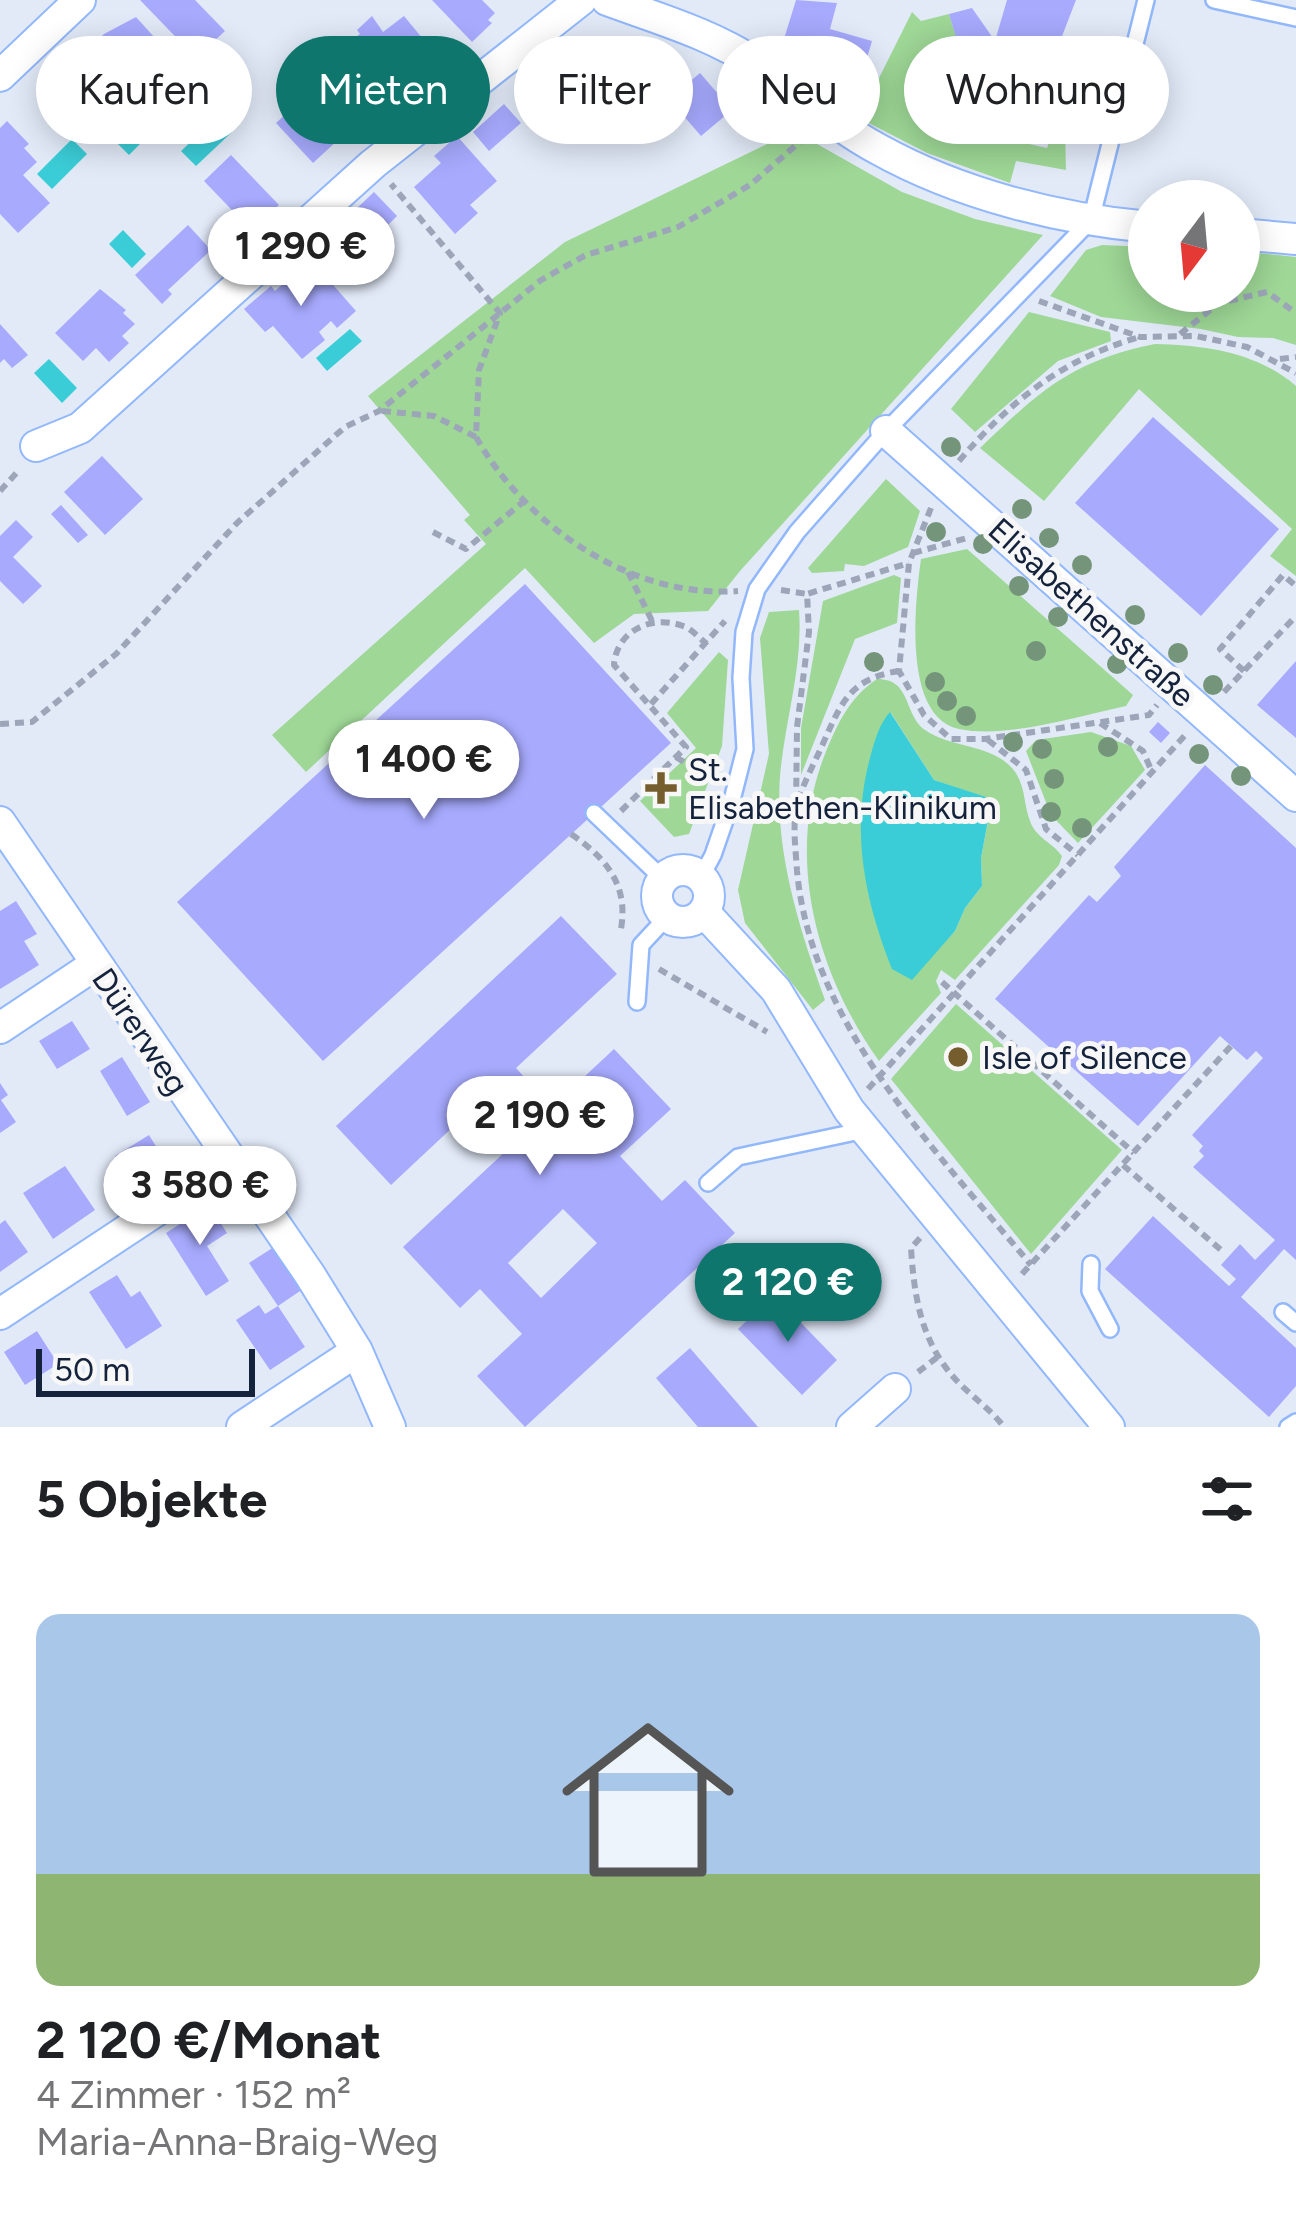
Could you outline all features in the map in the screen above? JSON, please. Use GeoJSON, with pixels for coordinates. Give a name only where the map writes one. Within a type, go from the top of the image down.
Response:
{"type":"FeatureCollection","features":[{"type":"Feature","properties":{"kind":"street"},"geometry":{"type":"LineString","coordinates":[[0,76],[80,0]]}},
{"type":"Feature","properties":{"kind":"street"},"geometry":{"type":"LineString","coordinates":[[36,446],[80,428],[374,164],[581,0]]}},
{"type":"Feature","properties":{"kind":"street"},"geometry":{"type":"LineString","coordinates":[[608,0],[717,41]]}},
{"type":"Feature","properties":{"kind":"street"},"geometry":{"type":"LineString","coordinates":[[869,144],[974,191],[1128,224]]}},
{"type":"Feature","properties":{"kind":"street"},"geometry":{"type":"LineString","coordinates":[[1260,236],[1296,239]]}},
{"type":"Feature","properties":{"kind":"street","name":"Elisabethenstraße"},"geometry":{"type":"LineString","coordinates":[[886,431],[1296,796]]}},
{"type":"Feature","properties":{"kind":"street","name":"Dürerweg"},"geometry":{"type":"LineString","coordinates":[[0,822],[310,1275],[357,1351],[390,1427]]}},
{"type":"Feature","properties":{"kind":"street"},"geometry":{"type":"LineString","coordinates":[[677,871],[701,878],[709,898],[704,912],[682,922],[667,917],[658,903],[663,879],[677,871]]}},
{"type":"Feature","properties":{"kind":"street"},"geometry":{"type":"LineString","coordinates":[[704,912],[776,990],[857,1120],[1108,1427]]}},
{"type":"Feature","properties":{"kind":"street"},"geometry":{"type":"LineString","coordinates":[[0,1028],[96,964]]}},
{"type":"Feature","properties":{"kind":"street"},"geometry":{"type":"LineString","coordinates":[[0,1315],[230,1162]]}},
{"type":"Feature","properties":{"kind":"street"},"geometry":{"type":"LineString","coordinates":[[242,1427],[357,1351]]}},
{"type":"Feature","properties":{"kind":"street"},"geometry":{"type":"LineString","coordinates":[[852,1427],[895,1388]]}},
{"type":"Feature","properties":{"kind":"lane"},"geometry":{"type":"LineString","coordinates":[[701,878],[713,856],[745,749],[741,678],[745,632],[757,589],[797,532],[886,431],[1091,220],[1146,0]]}},
{"type":"Feature","properties":{"kind":"lane"},"geometry":{"type":"LineString","coordinates":[[1214,0],[1296,18]]}},
{"type":"Feature","properties":{"kind":"lane"},"geometry":{"type":"LineString","coordinates":[[601,819],[663,879]]}},
{"type":"Feature","properties":{"kind":"lane"},"geometry":{"type":"LineString","coordinates":[[637,1002],[641,945],[667,917]]}},
{"type":"Feature","properties":{"kind":"lane"},"geometry":{"type":"LineString","coordinates":[[708,1183],[739,1157],[857,1120]]}},
{"type":"Feature","properties":{"kind":"lane"},"geometry":{"type":"LineString","coordinates":[[1091,1264],[1090,1291],[1110,1329]]}},
{"type":"Feature","properties":{"kind":"lane"},"geometry":{"type":"LineString","coordinates":[[1288,1427],[1296,1422]]}},
{"type":"Feature","properties":{"kind":"path"},"geometry":{"type":"LineString","coordinates":[[0,724],[32,722],[100,668],[237,523],[345,427],[379,411],[541,280],[586,255],[678,227],[750,185],[800,144]]}},
{"type":"Feature","properties":{"kind":"path"},"geometry":{"type":"LineString","coordinates":[[374,164],[500,313]]}},
{"type":"Feature","properties":{"kind":"path"},"geometry":{"type":"LineString","coordinates":[[1019,292],[1141,337]]}},
{"type":"Feature","properties":{"kind":"path"},"geometry":{"type":"LineString","coordinates":[[1178,336],[1219,303],[1267,292],[1296,314]]}},
{"type":"Feature","properties":{"kind":"path"},"geometry":{"type":"LineString","coordinates":[[500,313],[479,370],[476,437],[492,466],[523,502],[568,539],[628,572],[695,589],[757,589]]}},
{"type":"Feature","properties":{"kind":"path"},"geometry":{"type":"LineString","coordinates":[[1174,686],[1149,715],[986,739],[951,739],[924,715],[899,671],[909,563],[943,478],[1036,385],[1073,361],[1141,337],[1196,336],[1246,347],[1296,373]]}},
{"type":"Feature","properties":{"kind":"path"},"geometry":{"type":"LineString","coordinates":[[1276,359],[1296,357]]}},
{"type":"Feature","properties":{"kind":"path"},"geometry":{"type":"LineString","coordinates":[[379,411],[434,416],[476,437]]}},
{"type":"Feature","properties":{"kind":"path"},"geometry":{"type":"LineString","coordinates":[[433,532],[466,549],[523,502]]}},
{"type":"Feature","properties":{"kind":"path"},"geometry":{"type":"LineString","coordinates":[[913,553],[998,530]]}},
{"type":"Feature","properties":{"kind":"path"},"geometry":{"type":"LineString","coordinates":[[909,563],[807,594],[809,632],[796,727],[800,895],[811,943],[837,1010],[880,1076],[1031,1264]]}},
{"type":"Feature","properties":{"kind":"path"},"geometry":{"type":"LineString","coordinates":[[628,572],[654,624]]}},
{"type":"Feature","properties":{"kind":"path"},"geometry":{"type":"LineString","coordinates":[[1245,671],[1220,649],[1283,575],[1296,586]]}},
{"type":"Feature","properties":{"kind":"path"},"geometry":{"type":"LineString","coordinates":[[651,704],[757,589]]}},
{"type":"Feature","properties":{"kind":"path"},"geometry":{"type":"LineString","coordinates":[[857,1120],[880,1076],[1296,616]]}},
{"type":"Feature","properties":{"kind":"path"},"geometry":{"type":"LineString","coordinates":[[587,845],[601,819],[686,747],[651,704],[624,686],[614,665],[615,647],[631,630],[654,624],[684,626],[707,644]]}},
{"type":"Feature","properties":{"kind":"path"},"geometry":{"type":"LineString","coordinates":[[796,808],[848,692],[873,675],[899,671]]}},
{"type":"Feature","properties":{"kind":"path"},"geometry":{"type":"LineString","coordinates":[[1097,721],[1143,751],[1152,772]]}},
{"type":"Feature","properties":{"kind":"path"},"geometry":{"type":"LineString","coordinates":[[986,739],[1026,770],[1046,829],[1078,855]]}},
{"type":"Feature","properties":{"kind":"path"},"geometry":{"type":"LineString","coordinates":[[676,757],[712,780]]}},
{"type":"Feature","properties":{"kind":"path"},"geometry":{"type":"LineString","coordinates":[[758,800],[796,808]]}},
{"type":"Feature","properties":{"kind":"path"},"geometry":{"type":"LineString","coordinates":[[572,834],[587,845],[624,895],[620,934],[624,946],[752,1027],[772,1034],[800,1030]]}},
{"type":"Feature","properties":{"kind":"path"},"geometry":{"type":"LineString","coordinates":[[942,982],[1134,1153]]}},
{"type":"Feature","properties":{"kind":"path"},"geometry":{"type":"LineString","coordinates":[[1002,1294],[1231,1046]]}},
{"type":"Feature","properties":{"kind":"path"},"geometry":{"type":"LineString","coordinates":[[1123,1165],[1221,1250]]}},
{"type":"Feature","properties":{"kind":"path"},"geometry":{"type":"LineString","coordinates":[[938,1217],[911,1248],[915,1304],[951,1375],[1004,1427]]}},
{"type":"Feature","properties":{"kind":"green space"},"geometry":{"type":"Polygon","coordinates":[[[912,12],[921,21],[949,14],[956,36],[904,36],[904,141],[880,129],[880,76],[912,12]]]}},
{"type":"Feature","properties":{"kind":"green space"},"geometry":{"type":"Polygon","coordinates":[[[767,144],[817,144],[902,192],[975,219],[1043,235],[708,611],[634,614],[594,643],[525,568],[306,772],[272,735],[486,544],[464,520],[470,515],[368,396],[565,242],[767,144]]]}},
{"type":"Feature","properties":{"kind":"green space"},"geometry":{"type":"Polygon","coordinates":[[[910,144],[1047,148],[1048,144],[1065,144],[1066,170],[1016,161],[1010,183],[910,144]]]}},
{"type":"Feature","properties":{"kind":"green space"},"geometry":{"type":"Polygon","coordinates":[[[1128,246],[1128,312],[1260,312],[1260,253],[1296,257],[1296,345],[1273,338],[1101,317],[1050,296],[1086,250],[1128,246]]]}},
{"type":"Feature","properties":{"kind":"green space"},"geometry":{"type":"Polygon","coordinates":[[[1029,312],[1110,332],[1111,341],[1058,361],[975,432],[951,409],[1029,312]]]}},
{"type":"Feature","properties":{"kind":"green space"},"geometry":{"type":"Polygon","coordinates":[[[1155,344],[1247,358],[1296,386],[1296,576],[1270,556],[1292,529],[1139,389],[1044,501],[980,448],[1058,381],[1101,359],[1155,344]]]}},
{"type":"Feature","properties":{"kind":"green space"},"geometry":{"type":"Polygon","coordinates":[[[886,479],[920,511],[908,547],[864,566],[845,564],[844,571],[812,573],[808,568],[886,479]]]}},
{"type":"Feature","properties":{"kind":"green space"},"geometry":{"type":"Polygon","coordinates":[[[967,549],[1133,695],[1126,706],[999,731],[959,729],[941,720],[928,703],[916,655],[921,559],[967,549]]]}},
{"type":"Feature","properties":{"kind":"green space"},"geometry":{"type":"Polygon","coordinates":[[[894,575],[901,578],[897,623],[855,639],[801,775],[801,728],[823,601],[894,575]]]}},
{"type":"Feature","properties":{"kind":"green space"},"geometry":{"type":"Polygon","coordinates":[[[799,610],[797,669],[779,795],[780,825],[790,885],[825,1000],[813,1010],[745,923],[738,890],[769,754],[760,638],[769,612],[799,610]]]}},
{"type":"Feature","properties":{"kind":"green space"},"geometry":{"type":"Polygon","coordinates":[[[719,652],[728,660],[722,746],[689,834],[674,837],[640,801],[696,748],[667,713],[719,652]]]}},
{"type":"Feature","properties":{"kind":"green space"},"geometry":{"type":"Polygon","coordinates":[[[877,679],[902,691],[925,730],[993,754],[1012,768],[1020,780],[1032,827],[1062,856],[1059,865],[955,980],[941,970],[936,981],[941,993],[879,1061],[857,1027],[824,953],[813,914],[807,833],[813,793],[834,732],[859,694],[877,679]],[[891,713],[911,979],[955,931],[982,886],[981,858],[992,800],[934,780],[891,713]]]}},
{"type":"Feature","properties":{"kind":"green space"},"geometry":{"type":"Polygon","coordinates":[[[1091,732],[1131,746],[1145,770],[1078,843],[1051,815],[1026,751],[1036,740],[1091,732]]]}},
{"type":"Feature","properties":{"kind":"green space"},"geometry":{"type":"Polygon","coordinates":[[[956,1004],[1122,1150],[1031,1254],[891,1079],[956,1004]]]}},
{"type":"Feature","properties":{"kind":"water"},"geometry":{"type":"Polygon","coordinates":[[[67,144],[77,144],[87,154],[52,189],[37,174],[67,144]]]}},
{"type":"Feature","properties":{"kind":"water"},"geometry":{"type":"Polygon","coordinates":[[[118,144],[140,144],[129,155],[118,144]]]}},
{"type":"Feature","properties":{"kind":"water"},"geometry":{"type":"Polygon","coordinates":[[[188,144],[219,144],[196,166],[181,151],[188,144]]]}},
{"type":"Feature","properties":{"kind":"water"},"geometry":{"type":"Polygon","coordinates":[[[123,230],[146,254],[132,268],[109,244],[123,230]]]}},
{"type":"Feature","properties":{"kind":"water"},"geometry":{"type":"Polygon","coordinates":[[[350,329],[362,341],[327,371],[316,358],[350,329]]]}},
{"type":"Feature","properties":{"kind":"water"},"geometry":{"type":"Polygon","coordinates":[[[49,359],[77,388],[62,403],[34,373],[49,359]]]}},
{"type":"Feature","properties":{"kind":"water"},"geometry":{"type":"Polygon","coordinates":[[[890,712],[934,780],[992,799],[981,858],[982,886],[955,931],[912,980],[892,969],[863,863],[865,782],[876,737],[890,712]]]}},
{"type":"Feature","properties":{"kind":"building"},"geometry":{"type":"Polygon","coordinates":[[[140,0],[195,0],[225,31],[220,36],[175,36],[140,0]]]}},
{"type":"Feature","properties":{"kind":"building"},"geometry":{"type":"Polygon","coordinates":[[[432,0],[482,0],[495,13],[478,36],[466,36],[432,0]]]}},
{"type":"Feature","properties":{"kind":"building"},"geometry":{"type":"Polygon","coordinates":[[[796,0],[837,3],[830,29],[854,36],[785,36],[796,0]]]}},
{"type":"Feature","properties":{"kind":"building"},"geometry":{"type":"Polygon","coordinates":[[[1007,0],[1076,0],[1062,36],[996,36],[1007,0]]]}},
{"type":"Feature","properties":{"kind":"building"},"geometry":{"type":"Polygon","coordinates":[[[972,8],[992,36],[956,36],[949,14],[972,8]]]}},
{"type":"Feature","properties":{"kind":"building"},"geometry":{"type":"Polygon","coordinates":[[[372,16],[383,32],[404,16],[420,36],[358,36],[357,30],[372,16]]]}},
{"type":"Feature","properties":{"kind":"building"},"geometry":{"type":"Polygon","coordinates":[[[136,17],[153,36],[102,36],[136,17]]]}},
{"type":"Feature","properties":{"kind":"building"},"geometry":{"type":"Polygon","coordinates":[[[700,73],[717,93],[717,123],[701,136],[693,127],[693,79],[700,73]]]}},
{"type":"Feature","properties":{"kind":"building"},"geometry":{"type":"Polygon","coordinates":[[[504,104],[514,115],[514,129],[489,151],[483,144],[490,144],[490,117],[504,104]]]}},
{"type":"Feature","properties":{"kind":"building"},"geometry":{"type":"Polygon","coordinates":[[[7,121],[29,144],[24,148],[37,162],[23,175],[50,203],[18,233],[0,214],[0,128],[7,121]]]}},
{"type":"Feature","properties":{"kind":"building"},"geometry":{"type":"Polygon","coordinates":[[[295,144],[334,144],[313,163],[295,144]]]}},
{"type":"Feature","properties":{"kind":"building"},"geometry":{"type":"Polygon","coordinates":[[[448,144],[464,144],[497,181],[470,205],[478,213],[455,234],[414,187],[441,163],[434,156],[448,144]]]}},
{"type":"Feature","properties":{"kind":"building"},"geometry":{"type":"Polygon","coordinates":[[[231,155],[279,205],[252,231],[204,181],[231,155]]]}},
{"type":"Feature","properties":{"kind":"building"},"geometry":{"type":"Polygon","coordinates":[[[374,192],[397,216],[377,236],[354,211],[374,192]]]}},
{"type":"Feature","properties":{"kind":"building"},"geometry":{"type":"Polygon","coordinates":[[[188,225],[211,250],[168,290],[172,294],[162,304],[135,275],[188,225]]]}},
{"type":"Feature","properties":{"kind":"building"},"geometry":{"type":"Polygon","coordinates":[[[306,263],[315,273],[319,269],[356,311],[337,328],[331,321],[319,332],[325,340],[302,359],[273,326],[265,332],[244,309],[271,286],[275,291],[306,263]]]}},
{"type":"Feature","properties":{"kind":"building"},"geometry":{"type":"Polygon","coordinates":[[[100,289],[135,324],[122,336],[129,343],[109,362],[96,348],[83,361],[55,333],[100,289]]]}},
{"type":"Feature","properties":{"kind":"building"},"geometry":{"type":"Polygon","coordinates":[[[0,324],[28,355],[12,368],[4,359],[0,363],[0,324]]]}},
{"type":"Feature","properties":{"kind":"building"},"geometry":{"type":"Polygon","coordinates":[[[1153,417],[1279,529],[1201,616],[1075,503],[1153,417]]]}},
{"type":"Feature","properties":{"kind":"building"},"geometry":{"type":"Polygon","coordinates":[[[102,456],[143,499],[105,535],[64,492],[102,456]]]}},
{"type":"Feature","properties":{"kind":"building"},"geometry":{"type":"Polygon","coordinates":[[[61,505],[88,535],[78,543],[51,514],[61,505]]]}},
{"type":"Feature","properties":{"kind":"building"},"geometry":{"type":"Polygon","coordinates":[[[16,520],[33,537],[13,557],[42,586],[23,604],[0,581],[0,536],[16,520]]]}},
{"type":"Feature","properties":{"kind":"building"},"geometry":{"type":"Polygon","coordinates":[[[525,584],[671,743],[323,1061],[177,902],[525,584]]]}},
{"type":"Feature","properties":{"kind":"building"},"geometry":{"type":"Polygon","coordinates":[[[1296,661],[1296,738],[1257,705],[1296,661]]]}},
{"type":"Feature","properties":{"kind":"building"},"geometry":{"type":"Polygon","coordinates":[[[1158,722],[1170,733],[1161,743],[1149,732],[1158,722]]]}},
{"type":"Feature","properties":{"kind":"building"},"geometry":{"type":"Polygon","coordinates":[[[1205,765],[1296,848],[1296,1260],[1284,1249],[1241,1297],[1296,1348],[1296,1386],[1269,1417],[1105,1269],[1153,1216],[1229,1286],[1236,1279],[1221,1265],[1240,1244],[1255,1260],[1275,1240],[1193,1167],[1204,1156],[1199,1151],[1203,1146],[1192,1135],[1263,1058],[1256,1051],[1247,1060],[1220,1036],[1138,1126],[995,999],[1089,895],[1097,902],[1121,876],[1114,867],[1205,765]]]}},
{"type":"Feature","properties":{"kind":"building"},"geometry":{"type":"Polygon","coordinates":[[[16,901],[37,934],[24,941],[39,965],[0,989],[0,911],[16,901]]]}},
{"type":"Feature","properties":{"kind":"building"},"geometry":{"type":"Polygon","coordinates":[[[561,916],[617,974],[516,1068],[552,1107],[614,1049],[671,1109],[620,1156],[662,1201],[685,1180],[735,1233],[525,1427],[477,1376],[522,1334],[480,1289],[460,1308],[403,1247],[508,1149],[471,1110],[391,1185],[336,1126],[561,916]],[[563,1209],[508,1263],[541,1298],[597,1243],[563,1209]]]}},
{"type":"Feature","properties":{"kind":"building"},"geometry":{"type":"Polygon","coordinates":[[[72,1021],[90,1049],[57,1069],[39,1041],[72,1021]]]}},
{"type":"Feature","properties":{"kind":"building"},"geometry":{"type":"Polygon","coordinates":[[[122,1057],[150,1102],[127,1116],[100,1071],[122,1057]]]}},
{"type":"Feature","properties":{"kind":"building"},"geometry":{"type":"Polygon","coordinates":[[[0,1083],[8,1095],[1,1100],[16,1122],[0,1133],[0,1083]]]}},
{"type":"Feature","properties":{"kind":"building"},"geometry":{"type":"Polygon","coordinates":[[[149,1135],[162,1156],[128,1177],[115,1156],[149,1135]]]}},
{"type":"Feature","properties":{"kind":"building"},"geometry":{"type":"Polygon","coordinates":[[[65,1166],[95,1210],[53,1239],[23,1193],[65,1166]]]}},
{"type":"Feature","properties":{"kind":"building"},"geometry":{"type":"Polygon","coordinates":[[[209,1205],[227,1233],[207,1246],[229,1281],[206,1296],[166,1233],[209,1205]]]}},
{"type":"Feature","properties":{"kind":"building"},"geometry":{"type":"Polygon","coordinates":[[[5,1220],[28,1252],[0,1272],[0,1224],[5,1220]]]}},
{"type":"Feature","properties":{"kind":"building"},"geometry":{"type":"Polygon","coordinates":[[[274,1247],[303,1289],[278,1306],[249,1263],[274,1247]]]}},
{"type":"Feature","properties":{"kind":"building"},"geometry":{"type":"Polygon","coordinates":[[[117,1275],[131,1297],[140,1291],[162,1326],[126,1349],[89,1292],[117,1275]]]}},
{"type":"Feature","properties":{"kind":"building"},"geometry":{"type":"Polygon","coordinates":[[[774,1295],[837,1360],[802,1395],[738,1329],[774,1295]]]}},
{"type":"Feature","properties":{"kind":"building"},"geometry":{"type":"Polygon","coordinates":[[[259,1305],[265,1314],[278,1306],[305,1347],[270,1370],[236,1320],[259,1305]]]}},
{"type":"Feature","properties":{"kind":"building"},"geometry":{"type":"Polygon","coordinates":[[[37,1331],[58,1364],[25,1385],[4,1352],[37,1331]]]}},
{"type":"Feature","properties":{"kind":"building"},"geometry":{"type":"Polygon","coordinates":[[[690,1348],[758,1427],[698,1427],[656,1378],[690,1348]]]}},
{"type":"Feature","properties":{"kind":"place","name":"St. Elisabethen-Klinikum"},"geometry":{"type":"Point","coordinates":[661,788]}},
{"type":"Feature","properties":{"kind":"place","name":"Isle of Silence"},"geometry":{"type":"Point","coordinates":[958,1057]}}]}
